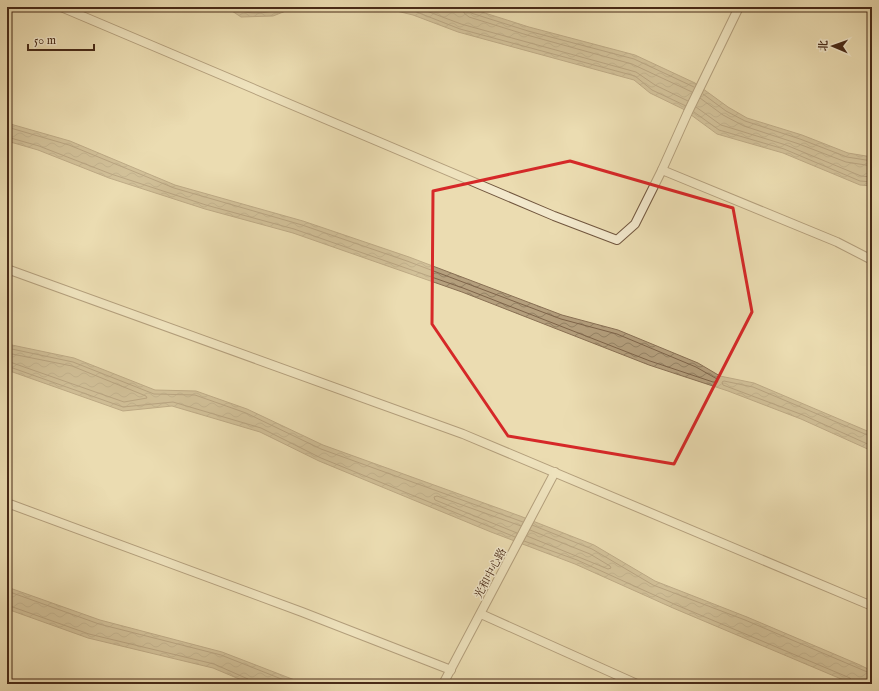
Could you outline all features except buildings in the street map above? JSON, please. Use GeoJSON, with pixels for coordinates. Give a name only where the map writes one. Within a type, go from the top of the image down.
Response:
{"type":"FeatureCollection","features":[{"type":"Feature","properties":{"kind":"street"},"geometry":{"type":"LineString","coordinates":[[61,7],[546,212],[617,240],[635,224],[739,7]]}},
{"type":"Feature","properties":{"kind":"street"},"geometry":{"type":"LineString","coordinates":[[662,170],[837,242],[872,260]]}},
{"type":"Feature","properties":{"kind":"street"},"geometry":{"type":"LineString","coordinates":[[7,269],[463,434],[872,606]]}},
{"type":"Feature","properties":{"kind":"street","name":"光和中心路"},"geometry":{"type":"LineString","coordinates":[[444,684],[556,472]]}},
{"type":"Feature","properties":{"kind":"street"},"geometry":{"type":"LineString","coordinates":[[7,503],[302,612],[451,670]]}},
{"type":"Feature","properties":{"kind":"street"},"geometry":{"type":"LineString","coordinates":[[481,614],[637,684]]}},
{"type":"Feature","properties":{"kind":"highlighted area"},"geometry":{"type":"Polygon","coordinates":[[[570,161],[733,208],[752,312],[674,464],[508,436],[432,324],[433,191],[570,161]]]}},
{"type":"Feature","properties":{"kind":"water"},"geometry":{"type":"Polygon","coordinates":[[[226,7],[312,7],[291,9],[273,16],[241,17],[226,7]]]}},
{"type":"Feature","properties":{"kind":"water"},"geometry":{"type":"Polygon","coordinates":[[[380,7],[466,7],[529,27],[635,55],[695,83],[728,107],[747,118],[802,135],[848,153],[872,157],[872,186],[860,185],[783,153],[717,134],[683,109],[650,93],[634,80],[458,32],[413,15],[380,7]]]}},
{"type":"Feature","properties":{"kind":"water"},"geometry":{"type":"Polygon","coordinates":[[[7,123],[70,141],[175,185],[303,221],[409,257],[562,315],[618,330],[698,363],[720,376],[754,383],[872,433],[872,451],[801,419],[728,391],[649,365],[462,292],[293,233],[205,209],[109,178],[38,150],[7,141],[7,123]]]}},
{"type":"Feature","properties":{"kind":"water"},"geometry":{"type":"Polygon","coordinates":[[[7,344],[74,358],[155,390],[196,391],[247,409],[323,445],[520,516],[594,545],[655,581],[747,617],[872,671],[872,684],[853,684],[673,608],[575,564],[491,532],[319,461],[260,432],[172,406],[123,411],[7,370],[7,344]]]}},
{"type":"Feature","properties":{"kind":"water"},"geometry":{"type":"Polygon","coordinates":[[[7,587],[100,620],[222,652],[305,684],[251,684],[213,668],[88,638],[7,609],[7,587]]]}}]}
